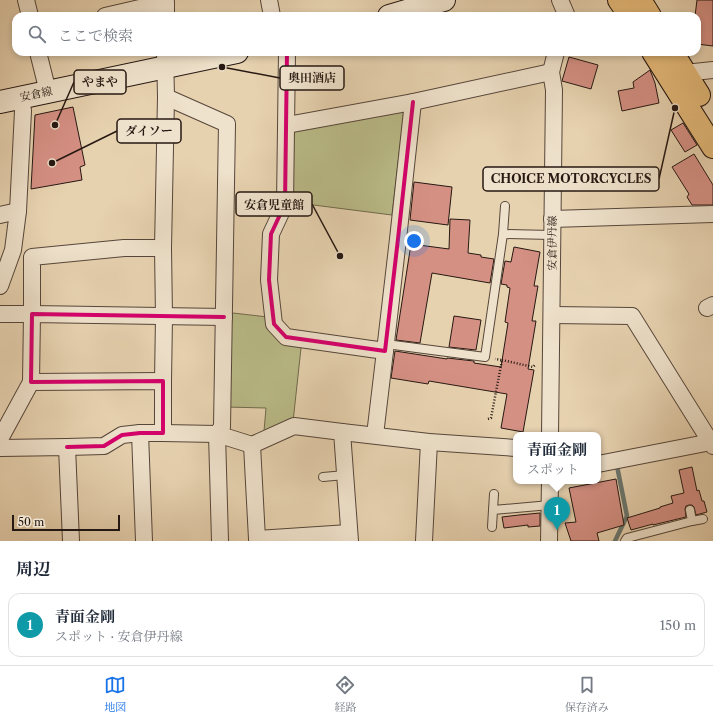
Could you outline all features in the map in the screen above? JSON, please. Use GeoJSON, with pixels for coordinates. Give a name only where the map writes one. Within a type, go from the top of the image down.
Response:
{"type":"FeatureCollection","features":[{"type":"Feature","properties":{"kind":"main road"},"geometry":{"type":"LineString","coordinates":[[620,0],[628,12]]}},
{"type":"Feature","properties":{"kind":"main road"},"geometry":{"type":"LineString","coordinates":[[640,0],[648,12]]}},
{"type":"Feature","properties":{"kind":"main road"},"geometry":{"type":"LineString","coordinates":[[657,56],[679,78],[713,118]]}},
{"type":"Feature","properties":{"kind":"main road"},"geometry":{"type":"LineString","coordinates":[[673,56],[679,78],[713,147]]}},
{"type":"Feature","properties":{"kind":"street"},"geometry":{"type":"LineString","coordinates":[[26,0],[29,12]]}},
{"type":"Feature","properties":{"kind":"street"},"geometry":{"type":"LineString","coordinates":[[269,0],[271,12]]}},
{"type":"Feature","properties":{"kind":"street"},"geometry":{"type":"LineString","coordinates":[[403,12],[444,0]]}},
{"type":"Feature","properties":{"kind":"street"},"geometry":{"type":"LineString","coordinates":[[560,0],[565,12]]}},
{"type":"Feature","properties":{"kind":"street"},"geometry":{"type":"LineString","coordinates":[[129,12],[166,6]]}},
{"type":"Feature","properties":{"kind":"street"},"geometry":{"type":"LineString","coordinates":[[39,56],[48,92]]}},
{"type":"Feature","properties":{"kind":"street","name":"安倉線"},"geometry":{"type":"LineString","coordinates":[[10,99],[48,92],[165,59],[196,56]]}},
{"type":"Feature","properties":{"kind":"street"},"geometry":{"type":"LineString","coordinates":[[287,56],[285,204],[272,234],[269,280],[274,324],[286,337],[385,347]]}},
{"type":"Feature","properties":{"kind":"street","name":"安倉伊丹線"},"geometry":{"type":"LineString","coordinates":[[550,432],[554,90],[551,72],[555,56]]}},
{"type":"Feature","properties":{"kind":"street"},"geometry":{"type":"LineString","coordinates":[[163,433],[166,97],[165,59]]}},
{"type":"Feature","properties":{"kind":"street"},"geometry":{"type":"LineString","coordinates":[[679,78],[713,70]]}},
{"type":"Feature","properties":{"kind":"street"},"geometry":{"type":"LineString","coordinates":[[286,125],[413,102],[551,72]]}},
{"type":"Feature","properties":{"kind":"street"},"geometry":{"type":"LineString","coordinates":[[166,97],[227,124],[222,427],[217,434],[220,541]]}},
{"type":"Feature","properties":{"kind":"street"},"geometry":{"type":"LineString","coordinates":[[0,286],[13,250],[18,211],[23,111],[10,99]]}},
{"type":"Feature","properties":{"kind":"street"},"geometry":{"type":"LineString","coordinates":[[375,436],[413,102]]}},
{"type":"Feature","properties":{"kind":"street"},"geometry":{"type":"LineString","coordinates":[[0,215],[18,211]]}},
{"type":"Feature","properties":{"kind":"street"},"geometry":{"type":"LineString","coordinates":[[552,219],[713,214]]}},
{"type":"Feature","properties":{"kind":"street"},"geometry":{"type":"LineString","coordinates":[[0,439],[31,382],[32,257],[124,248],[164,248]]}},
{"type":"Feature","properties":{"kind":"street"},"geometry":{"type":"LineString","coordinates":[[0,314],[224,317]]}},
{"type":"Feature","properties":{"kind":"street"},"geometry":{"type":"LineString","coordinates":[[552,315],[632,316],[712,443],[601,463]]}},
{"type":"Feature","properties":{"kind":"street"},"geometry":{"type":"LineString","coordinates":[[31,382],[163,381]]}},
{"type":"Feature","properties":{"kind":"street"},"geometry":{"type":"LineString","coordinates":[[0,448],[104,446],[122,435],[140,433],[217,434],[252,445],[294,426],[429,442],[513,448]]}},
{"type":"Feature","properties":{"kind":"street"},"geometry":{"type":"LineString","coordinates":[[252,445],[257,540],[350,537],[342,432]]}},
{"type":"Feature","properties":{"kind":"street"},"geometry":{"type":"LineString","coordinates":[[140,433],[144,541]]}},
{"type":"Feature","properties":{"kind":"street"},"geometry":{"type":"LineString","coordinates":[[424,541],[429,442]]}},
{"type":"Feature","properties":{"kind":"street"},"geometry":{"type":"LineString","coordinates":[[67,447],[70,541]]}},
{"type":"Feature","properties":{"kind":"street"},"geometry":{"type":"LineString","coordinates":[[549,541],[550,484]]}},
{"type":"Feature","properties":{"kind":"lane"},"geometry":{"type":"LineString","coordinates":[[385,347],[485,357],[503,234],[505,206]]}},
{"type":"Feature","properties":{"kind":"lane"},"geometry":{"type":"LineString","coordinates":[[503,234],[552,235]]}},
{"type":"Feature","properties":{"kind":"lane"},"geometry":{"type":"LineString","coordinates":[[323,477],[345,475]]}},
{"type":"Feature","properties":{"kind":"lane"},"geometry":{"type":"LineString","coordinates":[[492,527],[494,494]]}},
{"type":"Feature","properties":{"kind":"lane"},"geometry":{"type":"LineString","coordinates":[[493,510],[550,505]]}},
{"type":"Feature","properties":{"kind":"lane"},"geometry":{"type":"LineString","coordinates":[[690,510],[692,521]]}},
{"type":"Feature","properties":{"kind":"lane"},"geometry":{"type":"LineString","coordinates":[[625,541],[627,538],[703,519]]}},
{"type":"Feature","properties":{"kind":"path"},"geometry":{"type":"LineString","coordinates":[[485,357],[533,367],[535,364],[551,367]]}},
{"type":"Feature","properties":{"kind":"path"},"geometry":{"type":"LineString","coordinates":[[488,419],[492,418],[502,360]]}},
{"type":"Feature","properties":{"kind":"green space"},"geometry":{"type":"Polygon","coordinates":[[[399,108],[404,112],[392,215],[290,202],[291,136],[295,131],[399,108]]]}},
{"type":"Feature","properties":{"kind":"green space"},"geometry":{"type":"Polygon","coordinates":[[[233,313],[268,317],[285,339],[301,348],[293,422],[281,423],[264,431],[266,408],[225,407],[227,319],[233,313]]]}},
{"type":"Feature","properties":{"kind":"building"},"geometry":{"type":"Polygon","coordinates":[[[697,0],[713,0],[713,46],[701,44],[701,12],[696,12],[697,0]]]}},
{"type":"Feature","properties":{"kind":"building"},"geometry":{"type":"Polygon","coordinates":[[[569,57],[598,65],[591,89],[562,81],[569,57]]]}},
{"type":"Feature","properties":{"kind":"building"},"geometry":{"type":"Polygon","coordinates":[[[650,70],[655,83],[659,103],[622,111],[618,91],[634,88],[633,82],[650,70]]]}},
{"type":"Feature","properties":{"kind":"building"},"geometry":{"type":"Polygon","coordinates":[[[73,107],[85,165],[80,167],[82,180],[31,189],[35,115],[73,107]]]}},
{"type":"Feature","properties":{"kind":"building"},"geometry":{"type":"Polygon","coordinates":[[[683,123],[697,145],[685,152],[671,130],[683,123]]]}},
{"type":"Feature","properties":{"kind":"building"},"geometry":{"type":"Polygon","coordinates":[[[694,154],[713,185],[713,205],[692,205],[687,197],[689,194],[672,167],[694,154]]]}},
{"type":"Feature","properties":{"kind":"building"},"geometry":{"type":"Polygon","coordinates":[[[414,182],[452,187],[448,225],[410,220],[414,182]]]}},
{"type":"Feature","properties":{"kind":"building"},"geometry":{"type":"Polygon","coordinates":[[[450,219],[470,220],[468,253],[494,259],[490,283],[432,273],[420,343],[396,340],[411,244],[449,249],[450,219]]]}},
{"type":"Feature","properties":{"kind":"building"},"geometry":{"type":"Polygon","coordinates":[[[514,247],[540,252],[534,286],[538,286],[532,321],[536,321],[528,369],[534,370],[523,432],[501,428],[507,394],[429,381],[428,384],[391,378],[395,351],[447,359],[474,361],[474,363],[501,367],[508,323],[505,322],[510,288],[507,287],[507,285],[501,284],[505,261],[511,262],[514,247]]]}},
{"type":"Feature","properties":{"kind":"building"},"geometry":{"type":"Polygon","coordinates":[[[454,316],[481,320],[476,350],[449,347],[454,316]]]}},
{"type":"Feature","properties":{"kind":"building"},"geometry":{"type":"Polygon","coordinates":[[[692,467],[697,491],[699,490],[707,512],[696,515],[694,507],[689,505],[686,506],[685,509],[686,517],[631,530],[627,518],[673,503],[671,496],[684,493],[679,470],[692,467]]]}},
{"type":"Feature","properties":{"kind":"building"},"geometry":{"type":"Polygon","coordinates":[[[616,479],[624,525],[597,533],[599,541],[571,541],[565,523],[576,522],[569,488],[590,484],[601,484],[601,482],[616,479]]]}},
{"type":"Feature","properties":{"kind":"building"},"geometry":{"type":"Polygon","coordinates":[[[540,513],[540,526],[528,527],[528,525],[504,528],[502,517],[540,513]]]}},
{"type":"Feature","properties":{"kind":"waterway"},"geometry":{"type":"LineString","coordinates":[[615,541],[627,516],[617,466]]}},
{"type":"Feature","properties":{"kind":"cycle path"},"geometry":{"type":"LineString","coordinates":[[287,56],[285,204],[271,234],[269,280],[274,324],[286,337],[385,351],[413,102]]}},
{"type":"Feature","properties":{"kind":"cycle path"},"geometry":{"type":"LineString","coordinates":[[67,447],[104,446],[122,435],[163,433],[163,381],[31,382],[32,314],[224,317]]}},
{"type":"Feature","properties":{"kind":"place","name":"奥田酒店"},"geometry":{"type":"Point","coordinates":[222,67]}},
{"type":"Feature","properties":{"kind":"place","name":"CHOICE MOTORCYCLES"},"geometry":{"type":"Point","coordinates":[675,108]}},
{"type":"Feature","properties":{"kind":"place","name":"やまや"},"geometry":{"type":"Point","coordinates":[55,125]}},
{"type":"Feature","properties":{"kind":"place","name":"ダイソー"},"geometry":{"type":"Point","coordinates":[52,163]}},
{"type":"Feature","properties":{"kind":"place","name":"安倉児童館"},"geometry":{"type":"Point","coordinates":[340,256]}},
{"type":"Feature","properties":{"kind":"place","name":"青面金剛"},"geometry":{"type":"Point","coordinates":[557,530]}}]}
